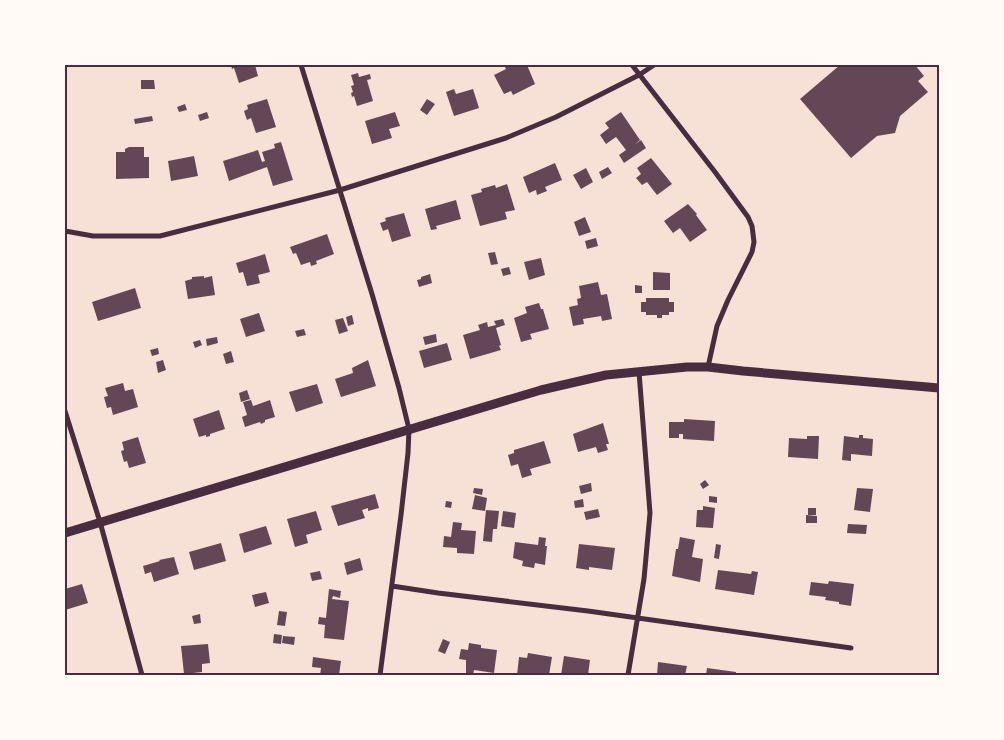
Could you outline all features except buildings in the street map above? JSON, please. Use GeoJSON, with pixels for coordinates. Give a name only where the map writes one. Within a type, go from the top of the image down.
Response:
{"type":"FeatureCollection","features":[{"type":"Feature","properties":{"kind":"street"},"geometry":{"type":"LineString","coordinates":[[301,65],[399,388],[409,429],[408,453],[380,675]]}},
{"type":"Feature","properties":{"kind":"street"},"geometry":{"type":"LineString","coordinates":[[632,65],[716,172],[748,217],[752,226],[754,242],[752,252],[717,326],[708,367]]}},
{"type":"Feature","properties":{"kind":"street"},"geometry":{"type":"LineString","coordinates":[[65,231],[93,236],[160,236],[340,190],[506,138],[556,117],[640,75],[654,65]]}},
{"type":"Feature","properties":{"kind":"street"},"geometry":{"type":"LineString","coordinates":[[65,533],[541,390],[606,375],[687,367],[708,367],[939,388]]}},
{"type":"Feature","properties":{"kind":"street"},"geometry":{"type":"LineString","coordinates":[[628,675],[644,579],[650,512],[639,372]]}},
{"type":"Feature","properties":{"kind":"street"},"geometry":{"type":"LineString","coordinates":[[65,411],[100,522],[142,675]]}},
{"type":"Feature","properties":{"kind":"street"},"geometry":{"type":"LineString","coordinates":[[392,586],[851,648]]}}]}
